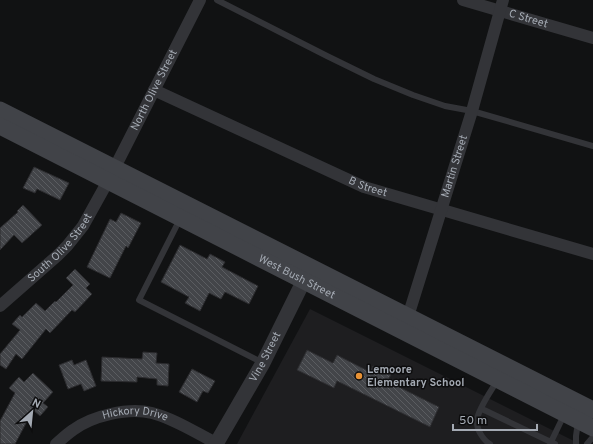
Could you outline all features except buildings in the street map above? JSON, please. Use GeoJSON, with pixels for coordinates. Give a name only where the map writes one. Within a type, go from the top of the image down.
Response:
{"type":"FeatureCollection","features":[{"type":"Feature","properties":{"kind":"main road","name":"West Bush Street"},"geometry":{"type":"LineString","coordinates":[[0,110],[112,174],[581,413]]}},
{"type":"Feature","properties":{"kind":"main road","name":"West Bush Street"},"geometry":{"type":"LineString","coordinates":[[0,126],[112,174]]}},
{"type":"Feature","properties":{"kind":"street","name":"North Olive Street"},"geometry":{"type":"LineString","coordinates":[[112,174],[200,0]]}},
{"type":"Feature","properties":{"kind":"street","name":"C Street"},"geometry":{"type":"LineString","coordinates":[[463,0],[501,5],[593,38]]}},
{"type":"Feature","properties":{"kind":"street","name":"Martin Street"},"geometry":{"type":"LineString","coordinates":[[405,324],[472,111],[501,5]]}},
{"type":"Feature","properties":{"kind":"street","name":"B Street"},"geometry":{"type":"LineString","coordinates":[[154,90],[364,187],[593,254]]}},
{"type":"Feature","properties":{"kind":"street","name":"South Olive Street"},"geometry":{"type":"LineString","coordinates":[[0,306],[67,246],[83,226],[112,174]]}},
{"type":"Feature","properties":{"kind":"street","name":"Vine Street"},"geometry":{"type":"LineString","coordinates":[[216,444],[263,363],[307,274]]}},
{"type":"Feature","properties":{"kind":"street","name":"Hickory Drive"},"geometry":{"type":"LineString","coordinates":[[56,444],[73,429],[90,420],[133,411],[151,413],[174,422],[216,444]]}},
{"type":"Feature","properties":{"kind":"lane"},"geometry":{"type":"LineString","coordinates":[[217,0],[374,79],[413,95],[445,106],[472,111],[593,146]]}},
{"type":"Feature","properties":{"kind":"lane"},"geometry":{"type":"LineString","coordinates":[[183,211],[139,300],[263,363]]}},
{"type":"Feature","properties":{"kind":"lane"},"geometry":{"type":"LineString","coordinates":[[490,444],[486,442],[480,433],[477,421],[482,408],[502,373]]}},
{"type":"Feature","properties":{"kind":"lane"},"geometry":{"type":"LineString","coordinates":[[482,408],[552,443],[581,413]]}},
{"type":"Feature","properties":{"kind":"lane"},"geometry":{"type":"LineString","coordinates":[[576,444],[576,436],[581,413]]}},
{"type":"Feature","properties":{"kind":"lane"},"geometry":{"type":"LineString","coordinates":[[588,444],[593,438]]}},
{"type":"Feature","properties":{"kind":"shaded area","name":"Lemoore Elementary School"},"geometry":{"type":"Polygon","coordinates":[[[310,309],[580,444],[237,444],[310,309]]]}},
{"type":"Feature","properties":{"kind":"place","name":"Lemoore Elementary School"},"geometry":{"type":"Point","coordinates":[359,376]}}]}
